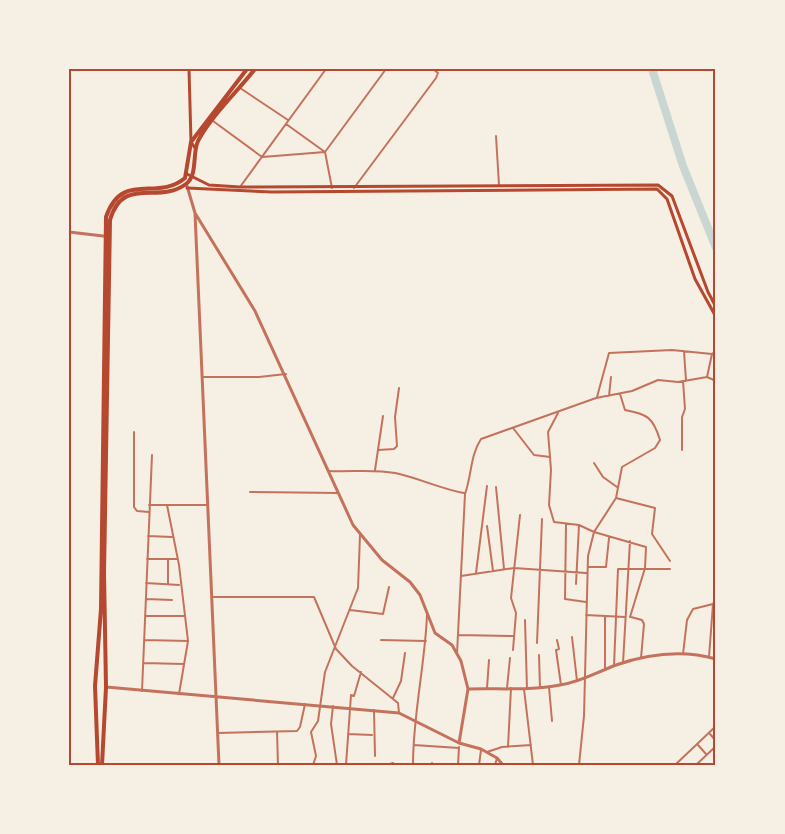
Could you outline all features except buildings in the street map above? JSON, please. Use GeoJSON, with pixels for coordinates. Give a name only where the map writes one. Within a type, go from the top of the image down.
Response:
{"type":"FeatureCollection","features":[{"type":"Feature","properties":{"kind":"main road"},"geometry":{"type":"LineString","coordinates":[[187,186],[191,142],[189,69]]}},
{"type":"Feature","properties":{"kind":"main road"},"geometry":{"type":"LineString","coordinates":[[191,142],[248,69]]}},
{"type":"Feature","properties":{"kind":"main road"},"geometry":{"type":"LineString","coordinates":[[100,765],[96,677],[101,609],[103,236],[108,209],[121,193],[128,189],[172,185],[188,176],[195,148],[213,121],[255,69]]}},
{"type":"Feature","properties":{"kind":"main road"},"geometry":{"type":"LineString","coordinates":[[191,142],[195,148]]}},
{"type":"Feature","properties":{"kind":"main road"},"geometry":{"type":"LineString","coordinates":[[188,176],[209,185],[240,187],[354,188],[499,184],[662,186],[672,196],[708,292],[716,307]]}},
{"type":"Feature","properties":{"kind":"main road"},"geometry":{"type":"LineString","coordinates":[[100,765],[106,687],[104,573],[108,230],[112,213],[125,196],[172,191],[187,186],[272,192],[657,189],[667,199],[695,279],[716,317]]}},
{"type":"Feature","properties":{"kind":"main road"},"geometry":{"type":"LineString","coordinates":[[96,677],[106,677]]}},
{"type":"Feature","properties":{"kind":"main road"},"geometry":{"type":"LineString","coordinates":[[97,704],[105,705]]}},
{"type":"Feature","properties":{"kind":"street"},"geometry":{"type":"LineString","coordinates":[[240,187],[326,69]]}},
{"type":"Feature","properties":{"kind":"street"},"geometry":{"type":"LineString","coordinates":[[213,121],[262,157],[325,152],[386,69]]}},
{"type":"Feature","properties":{"kind":"street"},"geometry":{"type":"LineString","coordinates":[[354,188],[436,78],[438,74],[433,69]]}},
{"type":"Feature","properties":{"kind":"street"},"geometry":{"type":"LineString","coordinates":[[240,88],[288,120]]}},
{"type":"Feature","properties":{"kind":"street"},"geometry":{"type":"LineString","coordinates":[[286,124],[325,152],[332,188]]}},
{"type":"Feature","properties":{"kind":"street"},"geometry":{"type":"LineString","coordinates":[[496,136],[499,184]]}},
{"type":"Feature","properties":{"kind":"street"},"geometry":{"type":"LineString","coordinates":[[187,186],[195,213],[219,765]]}},
{"type":"Feature","properties":{"kind":"street"},"geometry":{"type":"LineString","coordinates":[[195,213],[246,293],[338,493],[360,534],[382,560],[410,582],[420,595],[435,633],[452,645],[457,654],[468,688],[458,765]]}},
{"type":"Feature","properties":{"kind":"street"},"geometry":{"type":"LineString","coordinates":[[69,232],[103,236]]}},
{"type":"Feature","properties":{"kind":"street"},"geometry":{"type":"LineString","coordinates":[[597,398],[609,353],[684,351],[712,354]]}},
{"type":"Feature","properties":{"kind":"street"},"geometry":{"type":"LineString","coordinates":[[682,450],[682,417],[685,409],[684,351]]}},
{"type":"Feature","properties":{"kind":"street"},"geometry":{"type":"LineString","coordinates":[[707,377],[712,354],[716,351]]}},
{"type":"Feature","properties":{"kind":"street"},"geometry":{"type":"LineString","coordinates":[[201,377],[258,378],[285,374]]}},
{"type":"Feature","properties":{"kind":"street"},"geometry":{"type":"LineString","coordinates":[[609,396],[611,377]]}},
{"type":"Feature","properties":{"kind":"street"},"geometry":{"type":"LineString","coordinates":[[457,654],[465,494],[470,478],[472,453],[481,439],[597,398],[620,394],[658,380],[685,381],[707,377],[716,381]]}},
{"type":"Feature","properties":{"kind":"street"},"geometry":{"type":"LineString","coordinates":[[378,450],[394,449],[397,446],[395,417],[399,388]]}},
{"type":"Feature","properties":{"kind":"street"},"geometry":{"type":"LineString","coordinates":[[579,765],[585,679],[587,573],[594,532],[616,498],[622,467],[656,448],[660,440],[646,415],[636,410],[625,410],[620,394]]}},
{"type":"Feature","properties":{"kind":"street"},"geometry":{"type":"LineString","coordinates":[[558,412],[548,429],[549,505],[554,522],[579,525],[609,537],[630,541],[648,550],[630,617]]}},
{"type":"Feature","properties":{"kind":"street"},"geometry":{"type":"LineString","coordinates":[[375,470],[383,416]]}},
{"type":"Feature","properties":{"kind":"street"},"geometry":{"type":"LineString","coordinates":[[513,428],[534,455],[539,458],[550,457]]}},
{"type":"Feature","properties":{"kind":"street"},"geometry":{"type":"LineString","coordinates":[[134,432],[134,507],[137,511],[149,512]]}},
{"type":"Feature","properties":{"kind":"street"},"geometry":{"type":"LineString","coordinates":[[142,691],[152,454]]}},
{"type":"Feature","properties":{"kind":"street"},"geometry":{"type":"LineString","coordinates":[[594,463],[603,477],[618,488]]}},
{"type":"Feature","properties":{"kind":"street"},"geometry":{"type":"LineString","coordinates":[[329,471],[364,473],[375,470],[395,473],[465,494]]}},
{"type":"Feature","properties":{"kind":"street"},"geometry":{"type":"LineString","coordinates":[[476,573],[487,486]]}},
{"type":"Feature","properties":{"kind":"street"},"geometry":{"type":"LineString","coordinates":[[495,488],[504,569]]}},
{"type":"Feature","properties":{"kind":"street"},"geometry":{"type":"LineString","coordinates":[[250,492],[338,493]]}},
{"type":"Feature","properties":{"kind":"street"},"geometry":{"type":"LineString","coordinates":[[616,498],[655,508],[652,536],[670,561]]}},
{"type":"Feature","properties":{"kind":"street"},"geometry":{"type":"LineString","coordinates":[[149,506],[207,504]]}},
{"type":"Feature","properties":{"kind":"street"},"geometry":{"type":"LineString","coordinates":[[167,505],[188,641],[178,694]]}},
{"type":"Feature","properties":{"kind":"street"},"geometry":{"type":"LineString","coordinates":[[513,650],[516,614],[511,598],[520,515]]}},
{"type":"Feature","properties":{"kind":"street"},"geometry":{"type":"LineString","coordinates":[[537,643],[538,570],[542,519]]}},
{"type":"Feature","properties":{"kind":"street"},"geometry":{"type":"LineString","coordinates":[[566,524],[565,599],[586,602]]}},
{"type":"Feature","properties":{"kind":"street"},"geometry":{"type":"LineString","coordinates":[[576,584],[579,525]]}},
{"type":"Feature","properties":{"kind":"street"},"geometry":{"type":"LineString","coordinates":[[487,526],[493,571]]}},
{"type":"Feature","properties":{"kind":"street"},"geometry":{"type":"LineString","coordinates":[[313,765],[316,756],[311,732],[317,723],[325,672],[336,649],[358,588],[360,534]]}},
{"type":"Feature","properties":{"kind":"street"},"geometry":{"type":"LineString","coordinates":[[148,536],[173,537]]}},
{"type":"Feature","properties":{"kind":"street"},"geometry":{"type":"LineString","coordinates":[[588,567],[606,567],[609,537]]}},
{"type":"Feature","properties":{"kind":"street"},"geometry":{"type":"LineString","coordinates":[[623,663],[630,541]]}},
{"type":"Feature","properties":{"kind":"street"},"geometry":{"type":"LineString","coordinates":[[147,559],[177,559]]}},
{"type":"Feature","properties":{"kind":"street"},"geometry":{"type":"LineString","coordinates":[[168,559],[168,584]]}},
{"type":"Feature","properties":{"kind":"street"},"geometry":{"type":"LineString","coordinates":[[614,666],[618,569],[627,567],[670,569]]}},
{"type":"Feature","properties":{"kind":"street"},"geometry":{"type":"LineString","coordinates":[[461,576],[514,568],[587,573]]}},
{"type":"Feature","properties":{"kind":"street"},"geometry":{"type":"LineString","coordinates":[[146,583],[180,585]]}},
{"type":"Feature","properties":{"kind":"street"},"geometry":{"type":"LineString","coordinates":[[350,610],[383,614],[389,587]]}},
{"type":"Feature","properties":{"kind":"street"},"geometry":{"type":"LineString","coordinates":[[212,597],[314,597],[336,649],[398,703],[399,713]]}},
{"type":"Feature","properties":{"kind":"street"},"geometry":{"type":"LineString","coordinates":[[146,599],[172,600]]}},
{"type":"Feature","properties":{"kind":"street"},"geometry":{"type":"LineString","coordinates":[[710,657],[713,604],[716,599]]}},
{"type":"Feature","properties":{"kind":"street"},"geometry":{"type":"LineString","coordinates":[[683,654],[687,620],[693,609],[713,604]]}},
{"type":"Feature","properties":{"kind":"street"},"geometry":{"type":"LineString","coordinates":[[413,764],[414,718],[426,640],[427,614]]}},
{"type":"Feature","properties":{"kind":"street"},"geometry":{"type":"LineString","coordinates":[[586,615],[625,616],[642,620],[644,624],[641,658]]}},
{"type":"Feature","properties":{"kind":"street"},"geometry":{"type":"LineString","coordinates":[[145,616],[185,616]]}},
{"type":"Feature","properties":{"kind":"street"},"geometry":{"type":"LineString","coordinates":[[605,616],[605,670]]}},
{"type":"Feature","properties":{"kind":"street"},"geometry":{"type":"LineString","coordinates":[[525,620],[526,689],[533,765]]}},
{"type":"Feature","properties":{"kind":"street"},"geometry":{"type":"LineString","coordinates":[[458,635],[514,636]]}},
{"type":"Feature","properties":{"kind":"street"},"geometry":{"type":"LineString","coordinates":[[572,637],[577,681]]}},
{"type":"Feature","properties":{"kind":"street"},"geometry":{"type":"LineString","coordinates":[[144,640],[188,641]]}},
{"type":"Feature","properties":{"kind":"street"},"geometry":{"type":"LineString","coordinates":[[381,640],[426,640]]}},
{"type":"Feature","properties":{"kind":"street"},"geometry":{"type":"LineString","coordinates":[[557,640],[559,649],[556,650],[561,685]]}},
{"type":"Feature","properties":{"kind":"street"},"geometry":{"type":"LineString","coordinates":[[393,698],[401,681],[405,653]]}},
{"type":"Feature","properties":{"kind":"street"},"geometry":{"type":"LineString","coordinates":[[468,688],[526,689],[561,685],[585,679],[614,666],[641,658],[699,654],[716,659]]}},
{"type":"Feature","properties":{"kind":"street"},"geometry":{"type":"LineString","coordinates":[[539,655],[540,688]]}},
{"type":"Feature","properties":{"kind":"street"},"geometry":{"type":"LineString","coordinates":[[508,747],[510,658]]}},
{"type":"Feature","properties":{"kind":"street"},"geometry":{"type":"LineString","coordinates":[[487,688],[489,660]]}},
{"type":"Feature","properties":{"kind":"street"},"geometry":{"type":"LineString","coordinates":[[143,663],[184,664]]}},
{"type":"Feature","properties":{"kind":"street"},"geometry":{"type":"LineString","coordinates":[[346,765],[351,695],[354,696],[361,672]]}},
{"type":"Feature","properties":{"kind":"street"},"geometry":{"type":"LineString","coordinates":[[106,687],[399,713],[414,718],[459,745]]}},
{"type":"Feature","properties":{"kind":"street"},"geometry":{"type":"LineString","coordinates":[[549,687],[552,721]]}},
{"type":"Feature","properties":{"kind":"street"},"geometry":{"type":"LineString","coordinates":[[217,733],[299,730],[305,704]]}},
{"type":"Feature","properties":{"kind":"street"},"geometry":{"type":"LineString","coordinates":[[333,706],[331,724],[333,751],[337,765]]}},
{"type":"Feature","properties":{"kind":"street"},"geometry":{"type":"LineString","coordinates":[[374,710],[375,756]]}},
{"type":"Feature","properties":{"kind":"street"},"geometry":{"type":"LineString","coordinates":[[675,765],[716,726]]}},
{"type":"Feature","properties":{"kind":"street"},"geometry":{"type":"LineString","coordinates":[[277,732],[278,765]]}},
{"type":"Feature","properties":{"kind":"street"},"geometry":{"type":"LineString","coordinates":[[710,733],[716,741]]}},
{"type":"Feature","properties":{"kind":"street"},"geometry":{"type":"LineString","coordinates":[[348,734],[373,735]]}},
{"type":"Feature","properties":{"kind":"street"},"geometry":{"type":"LineString","coordinates":[[413,745],[459,745],[481,749],[503,765]]}},
{"type":"Feature","properties":{"kind":"street"},"geometry":{"type":"LineString","coordinates":[[486,752],[531,745]]}},
{"type":"Feature","properties":{"kind":"street"},"geometry":{"type":"LineString","coordinates":[[698,745],[707,754]]}},
{"type":"Feature","properties":{"kind":"street"},"geometry":{"type":"LineString","coordinates":[[696,765],[716,746]]}},
{"type":"Feature","properties":{"kind":"street"},"geometry":{"type":"LineString","coordinates":[[479,765],[481,749]]}},
{"type":"Feature","properties":{"kind":"street"},"geometry":{"type":"LineString","coordinates":[[495,765],[496,758]]}},
{"type":"Feature","properties":{"kind":"street"},"geometry":{"type":"LineString","coordinates":[[387,765],[393,763]]}},
{"type":"Feature","properties":{"kind":"waterway"},"geometry":{"type":"LineString","coordinates":[[652,69],[683,166],[716,248]]}}]}
